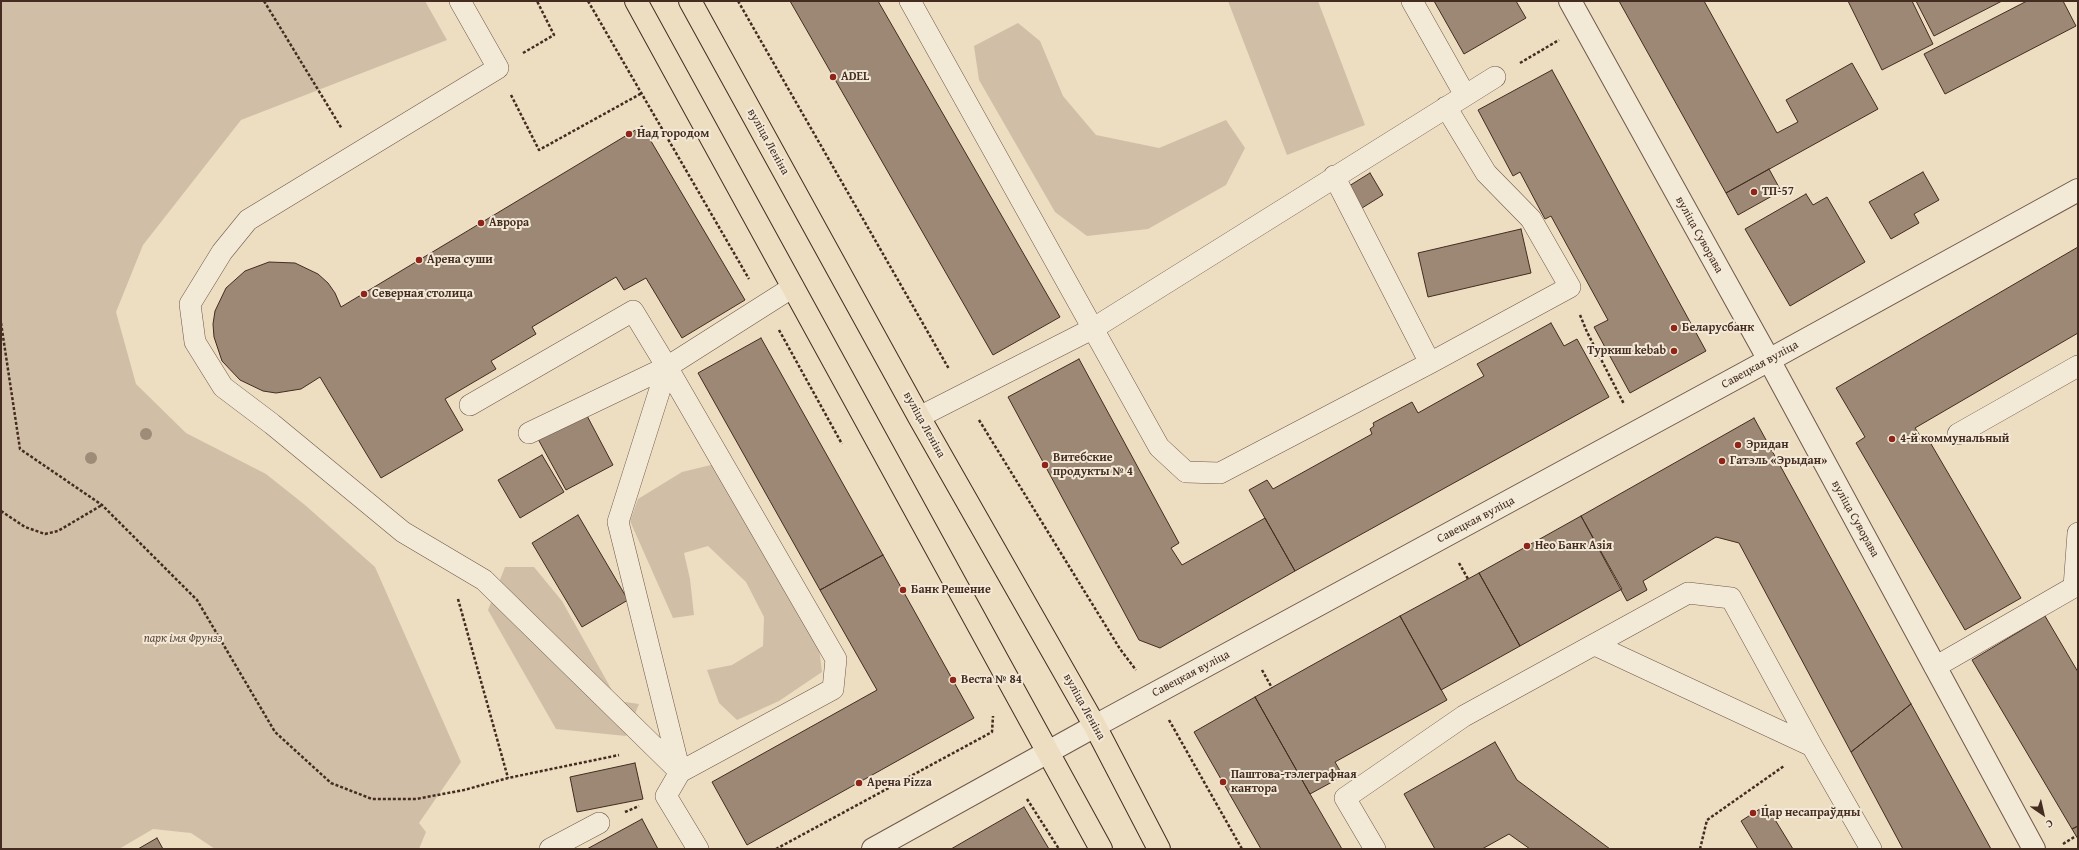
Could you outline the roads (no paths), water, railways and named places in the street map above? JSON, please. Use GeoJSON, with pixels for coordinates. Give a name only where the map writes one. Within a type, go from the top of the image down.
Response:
{"type":"FeatureCollection","features":[{"type":"Feature","properties":{"kind":"main road"},"geometry":{"type":"LineString","coordinates":[[636,1],[1101,849]]}},
{"type":"Feature","properties":{"kind":"main road","name":"вуліца Леніна"},"geometry":{"type":"LineString","coordinates":[[690,1],[919,417],[1095,726],[1126,789],[1159,849]]}},
{"type":"Feature","properties":{"kind":"street","name":"вуліца Суворава"},"geometry":{"type":"LineString","coordinates":[[1570,1],[1769,360],[2034,849]]}},
{"type":"Feature","properties":{"kind":"street","name":"Савецкая вуліца"},"geometry":{"type":"LineString","coordinates":[[874,849],[1047,751],[1638,432],[2078,190]]}},
{"type":"Feature","properties":{"kind":"lane"},"geometry":{"type":"LineString","coordinates":[[460,1],[498,68],[248,220],[222,252],[190,304],[195,342],[223,387],[272,424],[403,532],[484,580],[680,772]]}},
{"type":"Feature","properties":{"kind":"lane"},"geometry":{"type":"LineString","coordinates":[[910,1],[1094,328],[1159,447],[1186,472],[1220,473],[1430,363],[1570,287],[1531,219],[1486,173],[1446,107]]}},
{"type":"Feature","properties":{"kind":"lane"},"geometry":{"type":"LineString","coordinates":[[1412,1],[1465,95]]}},
{"type":"Feature","properties":{"kind":"lane"},"geometry":{"type":"LineString","coordinates":[[919,417],[1094,328],[1334,176],[1495,77]]}},
{"type":"Feature","properties":{"kind":"lane"},"geometry":{"type":"LineString","coordinates":[[1334,176],[1430,363]]}},
{"type":"Feature","properties":{"kind":"lane"},"geometry":{"type":"LineString","coordinates":[[529,433],[667,367],[793,287]]}},
{"type":"Feature","properties":{"kind":"lane"},"geometry":{"type":"LineString","coordinates":[[470,406],[632,311],[667,367],[836,659],[833,689],[680,772],[666,796],[698,849]]}},
{"type":"Feature","properties":{"kind":"lane"},"geometry":{"type":"LineString","coordinates":[[1958,434],[2078,366]]}},
{"type":"Feature","properties":{"kind":"lane"},"geometry":{"type":"LineString","coordinates":[[667,367],[618,522],[680,772]]}},
{"type":"Feature","properties":{"kind":"lane"},"geometry":{"type":"LineString","coordinates":[[1936,667],[2074,587],[2078,533]]}},
{"type":"Feature","properties":{"kind":"lane"},"geometry":{"type":"LineString","coordinates":[[1375,849],[1345,798],[1464,716],[1688,593],[1731,598],[1812,746],[1871,849]]}},
{"type":"Feature","properties":{"kind":"lane"},"geometry":{"type":"LineString","coordinates":[[1595,645],[1812,746]]}},
{"type":"Feature","properties":{"kind":"lane"},"geometry":{"type":"LineString","coordinates":[[550,849],[599,822]]}},
{"type":"Feature","properties":{"kind":"place","name":"ADEL"},"geometry":{"type":"Point","coordinates":[833,77]}},
{"type":"Feature","properties":{"kind":"place","name":"Над городом"},"geometry":{"type":"Point","coordinates":[629,134]}},
{"type":"Feature","properties":{"kind":"place","name":"ТП-57"},"geometry":{"type":"Point","coordinates":[1754,192]}},
{"type":"Feature","properties":{"kind":"place","name":"Аврора"},"geometry":{"type":"Point","coordinates":[481,223]}},
{"type":"Feature","properties":{"kind":"place","name":"Арена суши"},"geometry":{"type":"Point","coordinates":[419,260]}},
{"type":"Feature","properties":{"kind":"place","name":"Северная столица"},"geometry":{"type":"Point","coordinates":[364,294]}},
{"type":"Feature","properties":{"kind":"place","name":"Беларусбанк"},"geometry":{"type":"Point","coordinates":[1674,328]}},
{"type":"Feature","properties":{"kind":"place","name":"Туркиш kebab"},"geometry":{"type":"Point","coordinates":[1674,351]}},
{"type":"Feature","properties":{"kind":"place","name":"4-й коммунальный"},"geometry":{"type":"Point","coordinates":[1892,439]}},
{"type":"Feature","properties":{"kind":"place","name":"Эридан"},"geometry":{"type":"Point","coordinates":[1738,445]}},
{"type":"Feature","properties":{"kind":"place","name":"Гатэль «Эрыдан»"},"geometry":{"type":"Point","coordinates":[1722,461]}},
{"type":"Feature","properties":{"kind":"place","name":"Витебские продукты № 4"},"geometry":{"type":"Point","coordinates":[1045,465]}},
{"type":"Feature","properties":{"kind":"place","name":"Нео Банк Азія"},"geometry":{"type":"Point","coordinates":[1527,546]}},
{"type":"Feature","properties":{"kind":"place","name":"Банк Решение"},"geometry":{"type":"Point","coordinates":[903,590]}},
{"type":"Feature","properties":{"kind":"place","name":"Веста № 84"},"geometry":{"type":"Point","coordinates":[953,680]}},
{"type":"Feature","properties":{"kind":"place","name":"Паштова-тэлеграфная кантора"},"geometry":{"type":"Point","coordinates":[1223,782]}},
{"type":"Feature","properties":{"kind":"place","name":"Арена Pizza"},"geometry":{"type":"Point","coordinates":[859,783]}},
{"type":"Feature","properties":{"kind":"place","name":"Цар несапраўдны"},"geometry":{"type":"Point","coordinates":[1753,813]}},
{"type":"Feature","properties":{"kind":"park label","name":"парк імя Фрунзэ"},"geometry":{"type":"Point","coordinates":[183,639]}}]}
